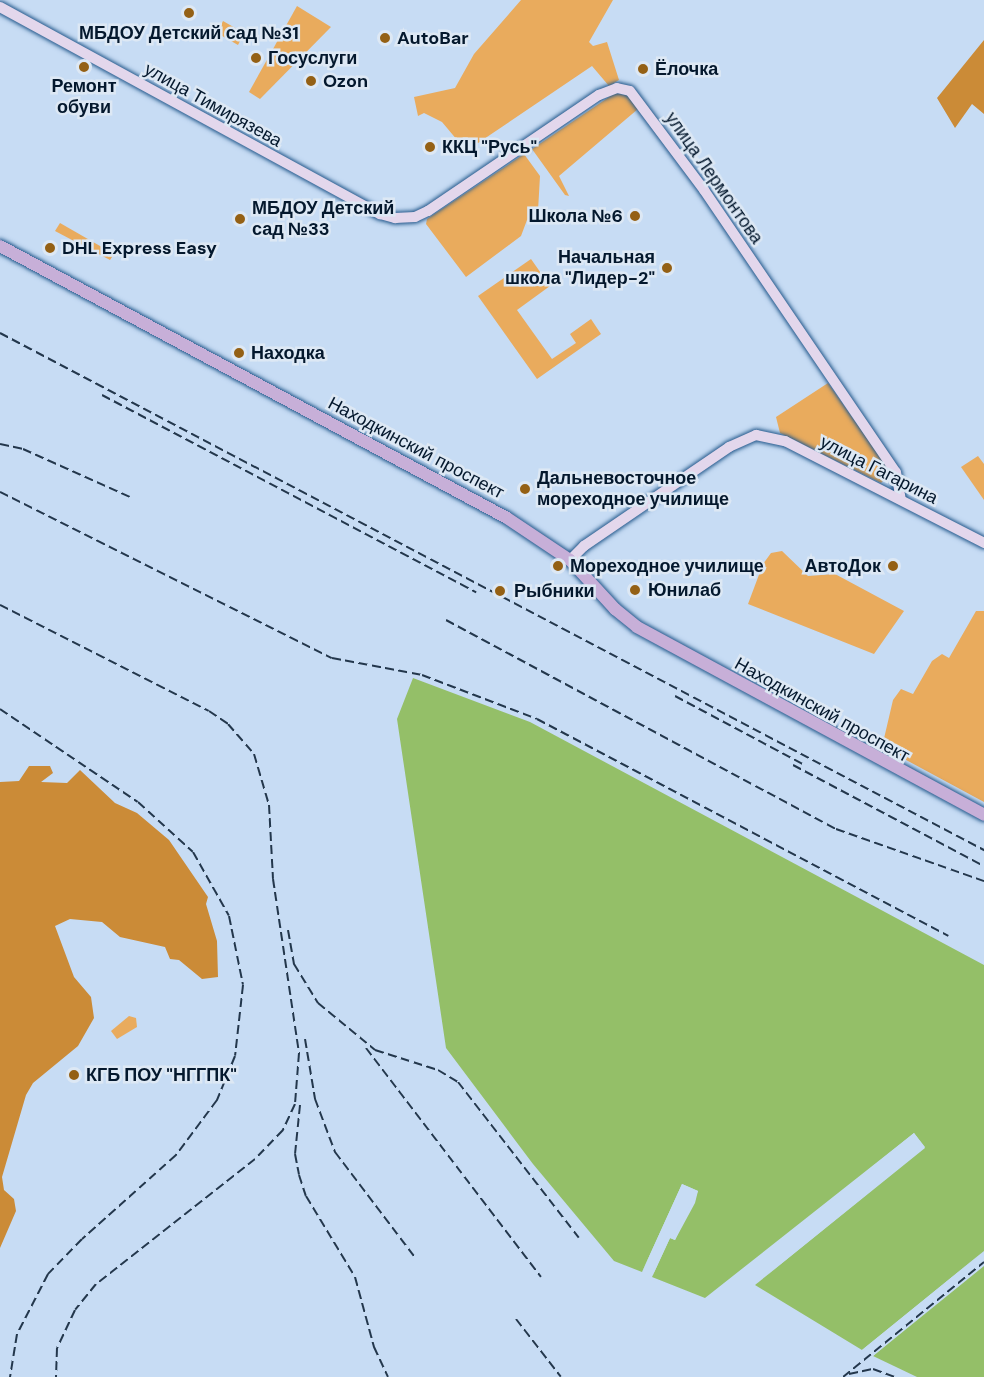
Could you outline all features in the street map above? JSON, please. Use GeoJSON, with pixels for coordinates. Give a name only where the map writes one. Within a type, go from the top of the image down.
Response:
{"type":"FeatureCollection","features":[{"type":"Feature","properties":{"kind":"main road","name":"улица Тимирязева"},"geometry":{"type":"LineString","coordinates":[[0,7],[380,214],[415,217]]}},
{"type":"Feature","properties":{"kind":"main road","name":"улица Лермонтова"},"geometry":{"type":"LineString","coordinates":[[415,217],[599,95],[617,88],[630,91],[698,182],[896,472],[901,500]]}},
{"type":"Feature","properties":{"kind":"main road","name":"Находкинский проспект"},"geometry":{"type":"LineString","coordinates":[[0,246],[507,518],[570,560],[615,609],[637,627],[984,815]]}},
{"type":"Feature","properties":{"kind":"main road","name":"улица Гагарина"},"geometry":{"type":"LineString","coordinates":[[570,560],[584,546],[729,447],[756,435],[785,441],[984,543]]}},
{"type":"Feature","properties":{"kind":"shaded area"},"geometry":{"type":"Polygon","coordinates":[[[521,0],[613,0],[589,42],[593,46],[607,42],[619,80],[609,86],[592,66],[478,143],[463,147],[442,122],[424,113],[418,116],[414,97],[455,88],[474,54],[521,0]]]}},
{"type":"Feature","properties":{"kind":"shaded area"},"geometry":{"type":"Polygon","coordinates":[[[297,6],[331,27],[260,99],[249,92],[297,6]]]}},
{"type":"Feature","properties":{"kind":"shaded area"},"geometry":{"type":"Polygon","coordinates":[[[223,21],[244,33],[238,45],[217,33],[223,21]]]}},
{"type":"Feature","properties":{"kind":"shaded area"},"geometry":{"type":"Polygon","coordinates":[[[984,40],[984,114],[972,104],[955,128],[937,98],[984,40]]]}},
{"type":"Feature","properties":{"kind":"shaded area"},"geometry":{"type":"Polygon","coordinates":[[[615,93],[629,96],[638,109],[559,176],[569,196],[565,195],[532,149],[615,93]]]}},
{"type":"Feature","properties":{"kind":"shaded area"},"geometry":{"type":"Polygon","coordinates":[[[524,154],[540,176],[538,211],[527,220],[521,236],[466,277],[426,224],[427,219],[524,154]]]}},
{"type":"Feature","properties":{"kind":"shaded area"},"geometry":{"type":"Polygon","coordinates":[[[60,223],[114,254],[110,260],[55,231],[60,223]]]}},
{"type":"Feature","properties":{"kind":"shaded area"},"geometry":{"type":"Polygon","coordinates":[[[531,259],[550,286],[517,310],[552,359],[576,343],[570,334],[591,319],[601,334],[537,379],[478,296],[531,259]]]}},
{"type":"Feature","properties":{"kind":"shaded area"},"geometry":{"type":"Polygon","coordinates":[[[828,383],[891,472],[881,483],[780,433],[776,417],[828,383]]]}},
{"type":"Feature","properties":{"kind":"shaded area"},"geometry":{"type":"Polygon","coordinates":[[[978,456],[984,464],[984,500],[961,467],[978,456]]]}},
{"type":"Feature","properties":{"kind":"shaded area"},"geometry":{"type":"Polygon","coordinates":[[[782,551],[808,576],[835,574],[904,611],[874,654],[748,604],[763,564],[771,553],[782,551]]]}},
{"type":"Feature","properties":{"kind":"shaded area"},"geometry":{"type":"Polygon","coordinates":[[[976,611],[984,611],[984,802],[882,747],[893,700],[901,689],[913,694],[932,661],[942,654],[949,658],[976,611]]]}},
{"type":"Feature","properties":{"kind":"shaded area"},"geometry":{"type":"Polygon","coordinates":[[[413,678],[530,722],[984,965],[984,1251],[862,1350],[755,1285],[925,1148],[914,1133],[705,1298],[652,1277],[670,1238],[675,1240],[698,1191],[682,1184],[642,1272],[614,1261],[533,1164],[446,1048],[397,719],[413,678]]]}},
{"type":"Feature","properties":{"kind":"shaded area"},"geometry":{"type":"Polygon","coordinates":[[[29,766],[50,766],[53,773],[41,782],[67,783],[80,770],[115,803],[137,813],[169,840],[208,897],[206,904],[217,941],[218,977],[202,979],[179,960],[170,959],[165,947],[120,937],[102,922],[70,919],[55,926],[74,977],[91,997],[94,1018],[78,1046],[33,1083],[26,1095],[2,1177],[4,1190],[14,1199],[16,1211],[0,1248],[0,782],[19,781],[29,766]]]}},
{"type":"Feature","properties":{"kind":"shaded area"},"geometry":{"type":"Polygon","coordinates":[[[129,1016],[136,1018],[137,1027],[117,1039],[111,1031],[129,1016]]]}},
{"type":"Feature","properties":{"kind":"shaded area"},"geometry":{"type":"Polygon","coordinates":[[[984,1266],[984,1377],[917,1377],[873,1356],[984,1266]]]}},
{"type":"Feature","properties":{"kind":"pier"},"geometry":{"type":"Polygon","coordinates":[[[914,1133],[925,1147],[755,1285],[921,1147],[913,1137],[743,1271],[914,1133]]]}},
{"type":"Feature","properties":{"kind":"pier"},"geometry":{"type":"Polygon","coordinates":[[[682,1184],[698,1191],[695,1203],[675,1240],[670,1238],[652,1277],[667,1236],[673,1236],[691,1204],[694,1193],[684,1188],[642,1272],[682,1184]]]}},
{"type":"Feature","properties":{"kind":"pier"},"geometry":{"type":"Polygon","coordinates":[[[984,1251],[865,1351],[862,1350],[984,1251]]]}},
{"type":"Feature","properties":{"kind":"pier"},"geometry":{"type":"Polygon","coordinates":[[[984,1263],[873,1356],[871,1355],[982,1264],[984,1263]]]}},
{"type":"Feature","properties":{"kind":"railway"},"geometry":{"type":"LineString","coordinates":[[0,333],[984,850]]}},
{"type":"Feature","properties":{"kind":"railway"},"geometry":{"type":"LineString","coordinates":[[102,395],[476,592]]}},
{"type":"Feature","properties":{"kind":"railway"},"geometry":{"type":"LineString","coordinates":[[0,444],[23,449],[130,497]]}},
{"type":"Feature","properties":{"kind":"railway"},"geometry":{"type":"LineString","coordinates":[[0,492],[332,658],[422,675],[537,719],[948,936]]}},
{"type":"Feature","properties":{"kind":"railway"},"geometry":{"type":"LineString","coordinates":[[0,605],[209,711],[228,724],[254,754],[269,805],[273,879],[299,1053],[295,1104],[283,1130],[255,1159],[96,1284],[75,1310],[57,1348],[56,1377]]}},
{"type":"Feature","properties":{"kind":"railway"},"geometry":{"type":"LineString","coordinates":[[446,620],[836,829],[984,881]]}},
{"type":"Feature","properties":{"kind":"railway"},"geometry":{"type":"LineString","coordinates":[[675,696],[805,765]]}},
{"type":"Feature","properties":{"kind":"railway"},"geometry":{"type":"LineString","coordinates":[[0,709],[138,802],[193,852],[229,916],[243,985],[235,1056],[217,1100],[176,1155],[82,1239],[48,1274],[17,1334],[10,1377]]}},
{"type":"Feature","properties":{"kind":"railway"},"geometry":{"type":"LineString","coordinates":[[793,765],[984,866]]}},
{"type":"Feature","properties":{"kind":"railway"},"geometry":{"type":"LineString","coordinates":[[288,930],[294,964],[318,1003],[375,1050],[438,1070],[458,1082],[579,1238]]}},
{"type":"Feature","properties":{"kind":"railway"},"geometry":{"type":"LineString","coordinates":[[305,1039],[315,1099],[335,1152],[414,1256]]}},
{"type":"Feature","properties":{"kind":"railway"},"geometry":{"type":"LineString","coordinates":[[366,1048],[541,1277]]}},
{"type":"Feature","properties":{"kind":"railway"},"geometry":{"type":"LineString","coordinates":[[300,1105],[295,1154],[299,1175],[306,1196],[355,1277],[374,1347],[388,1377]]}},
{"type":"Feature","properties":{"kind":"railway"},"geometry":{"type":"LineString","coordinates":[[843,1377],[984,1262]]}},
{"type":"Feature","properties":{"kind":"railway"},"geometry":{"type":"LineString","coordinates":[[516,1319],[561,1377]]}},
{"type":"Feature","properties":{"kind":"railway"},"geometry":{"type":"LineString","coordinates":[[849,1374],[873,1369],[895,1377]]}},
{"type":"Feature","properties":{"kind":"place","name":"МБДОУ Детский сад №31"},"geometry":{"type":"Point","coordinates":[189,13]}},
{"type":"Feature","properties":{"kind":"place","name":"AutoBar"},"geometry":{"type":"Point","coordinates":[385,38]}},
{"type":"Feature","properties":{"kind":"place","name":"Госуслуги"},"geometry":{"type":"Point","coordinates":[256,58]}},
{"type":"Feature","properties":{"kind":"place","name":"Ремонт обуви"},"geometry":{"type":"Point","coordinates":[84,67]}},
{"type":"Feature","properties":{"kind":"place","name":"Ёлочка"},"geometry":{"type":"Point","coordinates":[643,69]}},
{"type":"Feature","properties":{"kind":"place","name":"Ozon"},"geometry":{"type":"Point","coordinates":[311,81]}},
{"type":"Feature","properties":{"kind":"place","name":"ККЦ \"Русь\""},"geometry":{"type":"Point","coordinates":[430,147]}},
{"type":"Feature","properties":{"kind":"place","name":"Школа №6"},"geometry":{"type":"Point","coordinates":[635,216]}},
{"type":"Feature","properties":{"kind":"place","name":"МБДОУ Детский сад №33"},"geometry":{"type":"Point","coordinates":[240,219]}},
{"type":"Feature","properties":{"kind":"place","name":"DHL Express Easy"},"geometry":{"type":"Point","coordinates":[50,248]}},
{"type":"Feature","properties":{"kind":"place","name":"Начальная школа \"Лидер-2\""},"geometry":{"type":"Point","coordinates":[667,268]}},
{"type":"Feature","properties":{"kind":"place","name":"Находка"},"geometry":{"type":"Point","coordinates":[239,353]}},
{"type":"Feature","properties":{"kind":"place","name":"Дальневосточное мореходное училище"},"geometry":{"type":"Point","coordinates":[525,489]}},
{"type":"Feature","properties":{"kind":"place","name":"Мореходное училище"},"geometry":{"type":"Point","coordinates":[558,566]}},
{"type":"Feature","properties":{"kind":"place","name":"АвтоДок"},"geometry":{"type":"Point","coordinates":[893,566]}},
{"type":"Feature","properties":{"kind":"place","name":"Юнилаб"},"geometry":{"type":"Point","coordinates":[635,590]}},
{"type":"Feature","properties":{"kind":"place","name":"Рыбники"},"geometry":{"type":"Point","coordinates":[500,591]}},
{"type":"Feature","properties":{"kind":"place","name":"КГБ ПОУ \"НГГПК\""},"geometry":{"type":"Point","coordinates":[74,1075]}}]}
